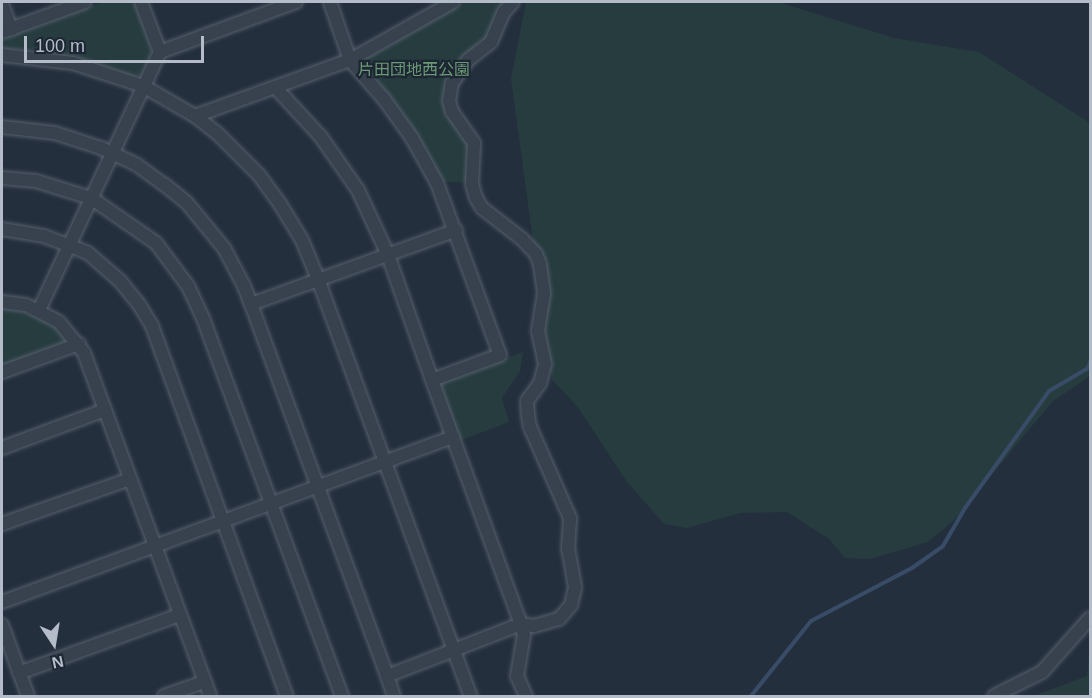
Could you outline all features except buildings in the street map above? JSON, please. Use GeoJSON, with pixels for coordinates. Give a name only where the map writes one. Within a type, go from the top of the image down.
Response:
{"type":"FeatureCollection","features":[{"type":"Feature","properties":{"kind":"street"},"geometry":{"type":"LineString","coordinates":[[2,4],[6,30],[71,4],[85,2]]}},
{"type":"Feature","properties":{"kind":"street"},"geometry":{"type":"LineString","coordinates":[[141,2],[159,52]]}},
{"type":"Feature","properties":{"kind":"street"},"geometry":{"type":"LineString","coordinates":[[39,310],[159,52],[296,2]]}},
{"type":"Feature","properties":{"kind":"street"},"geometry":{"type":"LineString","coordinates":[[330,2],[350,60],[384,99],[418,147],[437,183],[500,355],[432,380]]}},
{"type":"Feature","properties":{"kind":"street"},"geometry":{"type":"LineString","coordinates":[[195,117],[350,60],[453,2]]}},
{"type":"Feature","properties":{"kind":"street"},"geometry":{"type":"LineString","coordinates":[[387,676],[520,624],[534,626],[559,619],[571,605],[575,587],[568,549],[568,514],[530,427],[528,416],[527,401],[540,383],[545,364],[538,331],[544,293],[541,270],[536,255],[528,245],[482,208],[476,198],[472,184],[474,143],[452,112],[449,101],[452,83],[468,60],[491,42],[504,12],[513,2]]}},
{"type":"Feature","properties":{"kind":"street"},"geometry":{"type":"LineString","coordinates":[[2,55],[73,63],[143,86],[195,117],[239,153],[259,175],[294,224],[318,279],[471,696]]}},
{"type":"Feature","properties":{"kind":"street"},"geometry":{"type":"LineString","coordinates":[[275,87],[321,137],[352,181],[388,255],[524,635],[517,676],[526,696]]}},
{"type":"Feature","properties":{"kind":"street"},"geometry":{"type":"LineString","coordinates":[[2,127],[56,133],[112,152],[137,165],[165,185],[207,225],[233,264],[251,304],[394,696]]}},
{"type":"Feature","properties":{"kind":"street"},"geometry":{"type":"LineString","coordinates":[[2,178],[36,181],[91,198],[156,243],[188,286],[200,311],[342,696]]}},
{"type":"Feature","properties":{"kind":"street"},"geometry":{"type":"LineString","coordinates":[[2,228],[44,237],[88,253],[120,281],[152,326],[287,696]]}},
{"type":"Feature","properties":{"kind":"street"},"geometry":{"type":"LineString","coordinates":[[251,304],[456,230]]}},
{"type":"Feature","properties":{"kind":"street"},"geometry":{"type":"LineString","coordinates":[[2,302],[39,310],[59,321],[79,344],[210,696]]}},
{"type":"Feature","properties":{"kind":"street"},"geometry":{"type":"LineString","coordinates":[[2,372],[79,344]]}},
{"type":"Feature","properties":{"kind":"street"},"geometry":{"type":"LineString","coordinates":[[2,448],[105,410]]}},
{"type":"Feature","properties":{"kind":"street"},"geometry":{"type":"LineString","coordinates":[[2,602],[453,437]]}},
{"type":"Feature","properties":{"kind":"street"},"geometry":{"type":"LineString","coordinates":[[2,524],[130,479]]}},
{"type":"Feature","properties":{"kind":"street"},"geometry":{"type":"LineString","coordinates":[[19,673],[179,615]]}},
{"type":"Feature","properties":{"kind":"street"},"geometry":{"type":"LineString","coordinates":[[994,696],[1042,672],[1090,618]]}},
{"type":"Feature","properties":{"kind":"street"},"geometry":{"type":"LineString","coordinates":[[2,625],[28,696]]}},
{"type":"Feature","properties":{"kind":"street"},"geometry":{"type":"LineString","coordinates":[[164,696],[204,682]]}},
{"type":"Feature","properties":{"kind":"green space"},"geometry":{"type":"Polygon","coordinates":[[[103,2],[135,2],[152,51],[142,74],[133,77],[77,58],[31,50],[2,49],[2,38],[103,2]]]}},
{"type":"Feature","properties":{"kind":"green space","name":"片田団地西公園"},"geometry":{"type":"Polygon","coordinates":[[[464,2],[508,2],[489,38],[447,82],[471,146],[468,182],[442,182],[417,135],[376,78],[364,67],[364,58],[464,2]]]}},
{"type":"Feature","properties":{"kind":"green space"},"geometry":{"type":"Polygon","coordinates":[[[526,2],[778,2],[894,38],[979,52],[1090,123],[1090,376],[1052,402],[954,520],[928,542],[870,559],[845,558],[829,539],[787,512],[740,513],[687,528],[664,524],[627,482],[577,406],[552,380],[511,79],[526,2]]]}},
{"type":"Feature","properties":{"kind":"green space"},"geometry":{"type":"Polygon","coordinates":[[[2,308],[25,312],[55,326],[63,334],[63,344],[2,366],[2,308]]]}},
{"type":"Feature","properties":{"kind":"green space"},"geometry":{"type":"Polygon","coordinates":[[[523,352],[520,371],[502,398],[509,422],[459,441],[439,384],[523,352]]]}},
{"type":"Feature","properties":{"kind":"green space"},"geometry":{"type":"Polygon","coordinates":[[[1090,645],[1090,696],[1034,696],[1087,676],[1090,645]]]}},
{"type":"Feature","properties":{"kind":"waterway"},"geometry":{"type":"LineString","coordinates":[[751,696],[811,621],[912,568],[943,546],[965,508],[1049,391],[1088,368],[1090,362]]}}]}
